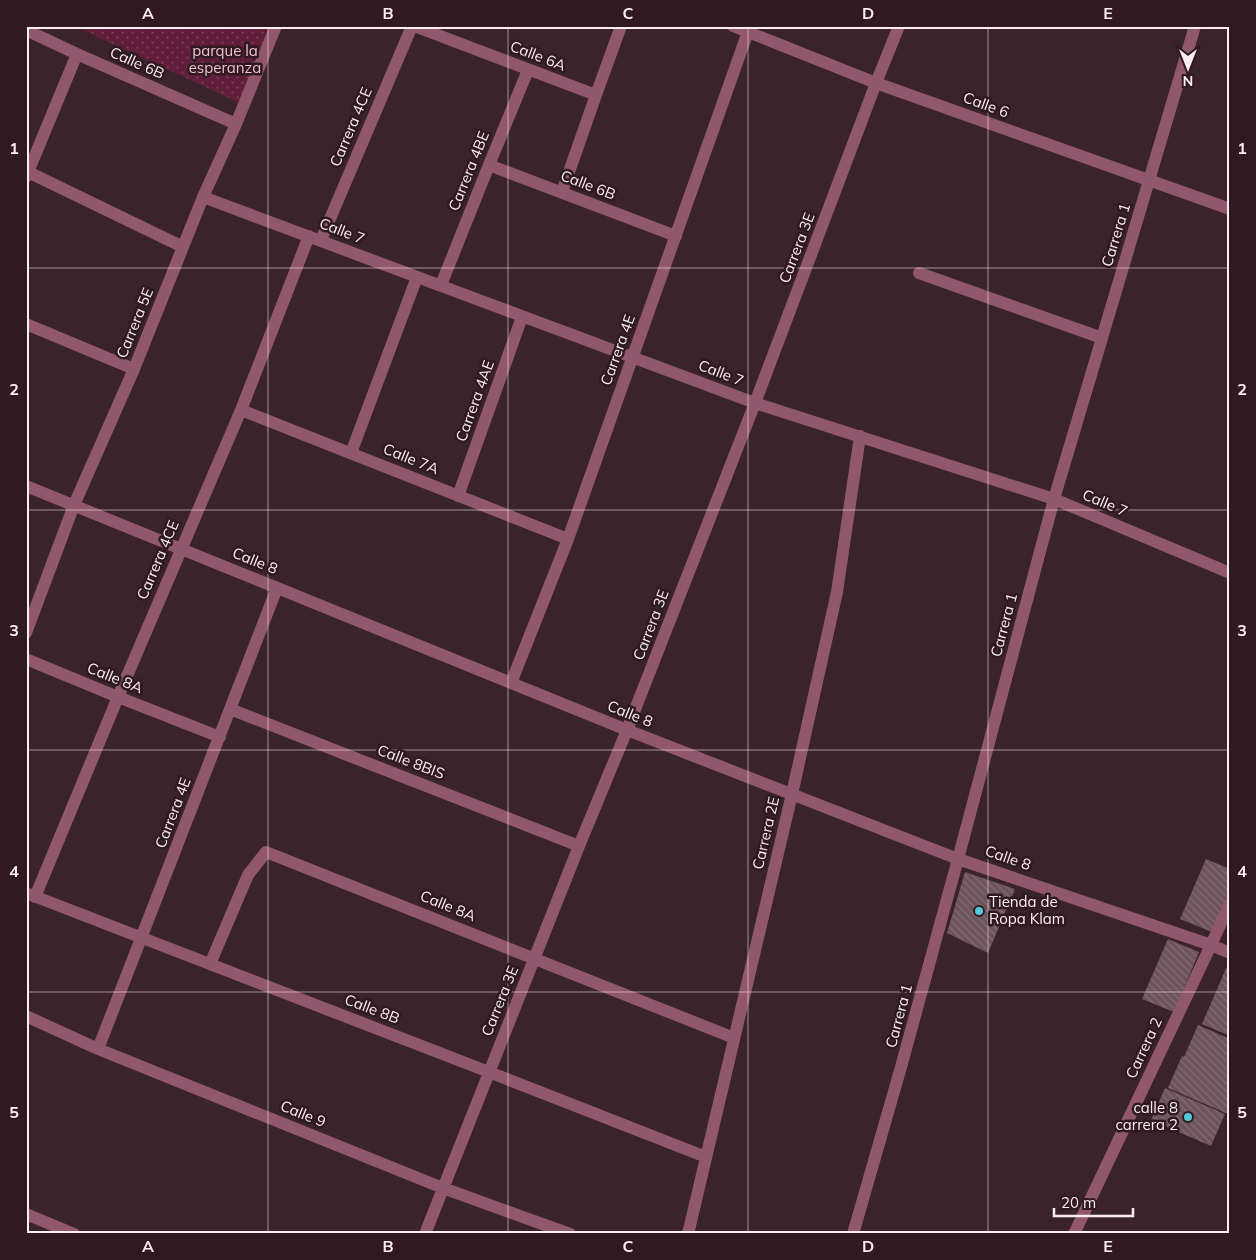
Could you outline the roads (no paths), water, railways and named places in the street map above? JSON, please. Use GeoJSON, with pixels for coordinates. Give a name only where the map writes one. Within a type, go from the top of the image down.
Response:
{"type":"FeatureCollection","features":[{"type":"Feature","properties":{"kind":"street","name":"Carrera 5E"},"geometry":{"type":"LineString","coordinates":[[26,633],[74,505],[134,369],[203,197],[236,124],[276,26]]}},
{"type":"Feature","properties":{"kind":"street","name":"Calle 6A"},"geometry":{"type":"LineString","coordinates":[[413,26],[596,95]]}},
{"type":"Feature","properties":{"kind":"street","name":"Carrera 4CE"},"geometry":{"type":"LineString","coordinates":[[31,895],[315,238],[413,26]]}},
{"type":"Feature","properties":{"kind":"street"},"geometry":{"type":"LineString","coordinates":[[562,192],[621,26]]}},
{"type":"Feature","properties":{"kind":"street","name":"Calle 6"},"geometry":{"type":"LineString","coordinates":[[733,26],[749,29],[876,83],[1230,209]]}},
{"type":"Feature","properties":{"kind":"street","name":"Carrera 3E"},"geometry":{"type":"LineString","coordinates":[[425,1234],[627,730],[755,403],[899,26]]}},
{"type":"Feature","properties":{"kind":"street","name":"Carrera 1"},"geometry":{"type":"LineString","coordinates":[[853,1234],[902,1067],[1054,499],[1195,26]]}},
{"type":"Feature","properties":{"kind":"street","name":"Carrera 4E"},"geometry":{"type":"LineString","coordinates":[[511,683],[568,539],[749,29]]}},
{"type":"Feature","properties":{"kind":"street","name":"Calle 6B"},"geometry":{"type":"LineString","coordinates":[[26,30],[236,124]]}},
{"type":"Feature","properties":{"kind":"street"},"geometry":{"type":"LineString","coordinates":[[77,54],[27,173],[183,247]]}},
{"type":"Feature","properties":{"kind":"street","name":"Carrera 4BE"},"geometry":{"type":"LineString","coordinates":[[441,285],[528,70]]}},
{"type":"Feature","properties":{"kind":"street","name":"Calle 6B"},"geometry":{"type":"LineString","coordinates":[[489,165],[676,236]]}},
{"type":"Feature","properties":{"kind":"street","name":"Calle 7"},"geometry":{"type":"LineString","coordinates":[[203,197],[755,403],[1054,499],[1230,573]]}},
{"type":"Feature","properties":{"kind":"street"},"geometry":{"type":"LineString","coordinates":[[918,274],[1102,338]]}},
{"type":"Feature","properties":{"kind":"street"},"geometry":{"type":"LineString","coordinates":[[351,453],[417,276]]}},
{"type":"Feature","properties":{"kind":"street","name":"Carrera 4AE"},"geometry":{"type":"LineString","coordinates":[[458,496],[522,317]]}},
{"type":"Feature","properties":{"kind":"street"},"geometry":{"type":"LineString","coordinates":[[26,324],[134,369]]}},
{"type":"Feature","properties":{"kind":"street","name":"Calle 7A"},"geometry":{"type":"LineString","coordinates":[[241,410],[568,539]]}},
{"type":"Feature","properties":{"kind":"street","name":"Carrera 2E"},"geometry":{"type":"LineString","coordinates":[[688,1234],[838,592],[860,436]]}},
{"type":"Feature","properties":{"kind":"street","name":"Calle 8"},"geometry":{"type":"LineString","coordinates":[[26,486],[627,730],[958,859],[1230,953]]}},
{"type":"Feature","properties":{"kind":"street","name":"Carrera 4E"},"geometry":{"type":"LineString","coordinates":[[98,1049],[277,588]]}},
{"type":"Feature","properties":{"kind":"street","name":"Calle 8A"},"geometry":{"type":"LineString","coordinates":[[26,659],[220,737]]}},
{"type":"Feature","properties":{"kind":"street","name":"Calle 8BIS"},"geometry":{"type":"LineString","coordinates":[[230,709],[579,846]]}},
{"type":"Feature","properties":{"kind":"street","name":"Calle 8A"},"geometry":{"type":"LineString","coordinates":[[210,964],[248,875],[266,852],[734,1038]]}},
{"type":"Feature","properties":{"kind":"street","name":"Calle 8B"},"geometry":{"type":"LineString","coordinates":[[31,895],[706,1157]]}},
{"type":"Feature","properties":{"kind":"street","name":"Carrera 2"},"geometry":{"type":"LineString","coordinates":[[1074,1234],[1230,903]]}},
{"type":"Feature","properties":{"kind":"street","name":"Calle 9"},"geometry":{"type":"LineString","coordinates":[[26,1016],[98,1049],[442,1188],[570,1234]]}},
{"type":"Feature","properties":{"kind":"street"},"geometry":{"type":"LineString","coordinates":[[26,1214],[74,1234]]}},
{"type":"Feature","properties":{"kind":"place","name":"Tienda de Ropa Klam"},"geometry":{"type":"Point","coordinates":[979,911]}},
{"type":"Feature","properties":{"kind":"place","name":"calle 8 carrera 2"},"geometry":{"type":"Point","coordinates":[1188,1117]}},
{"type":"Feature","properties":{"kind":"park label","name":"parque la esperanza"},"geometry":{"type":"Point","coordinates":[225,60]}}]}
